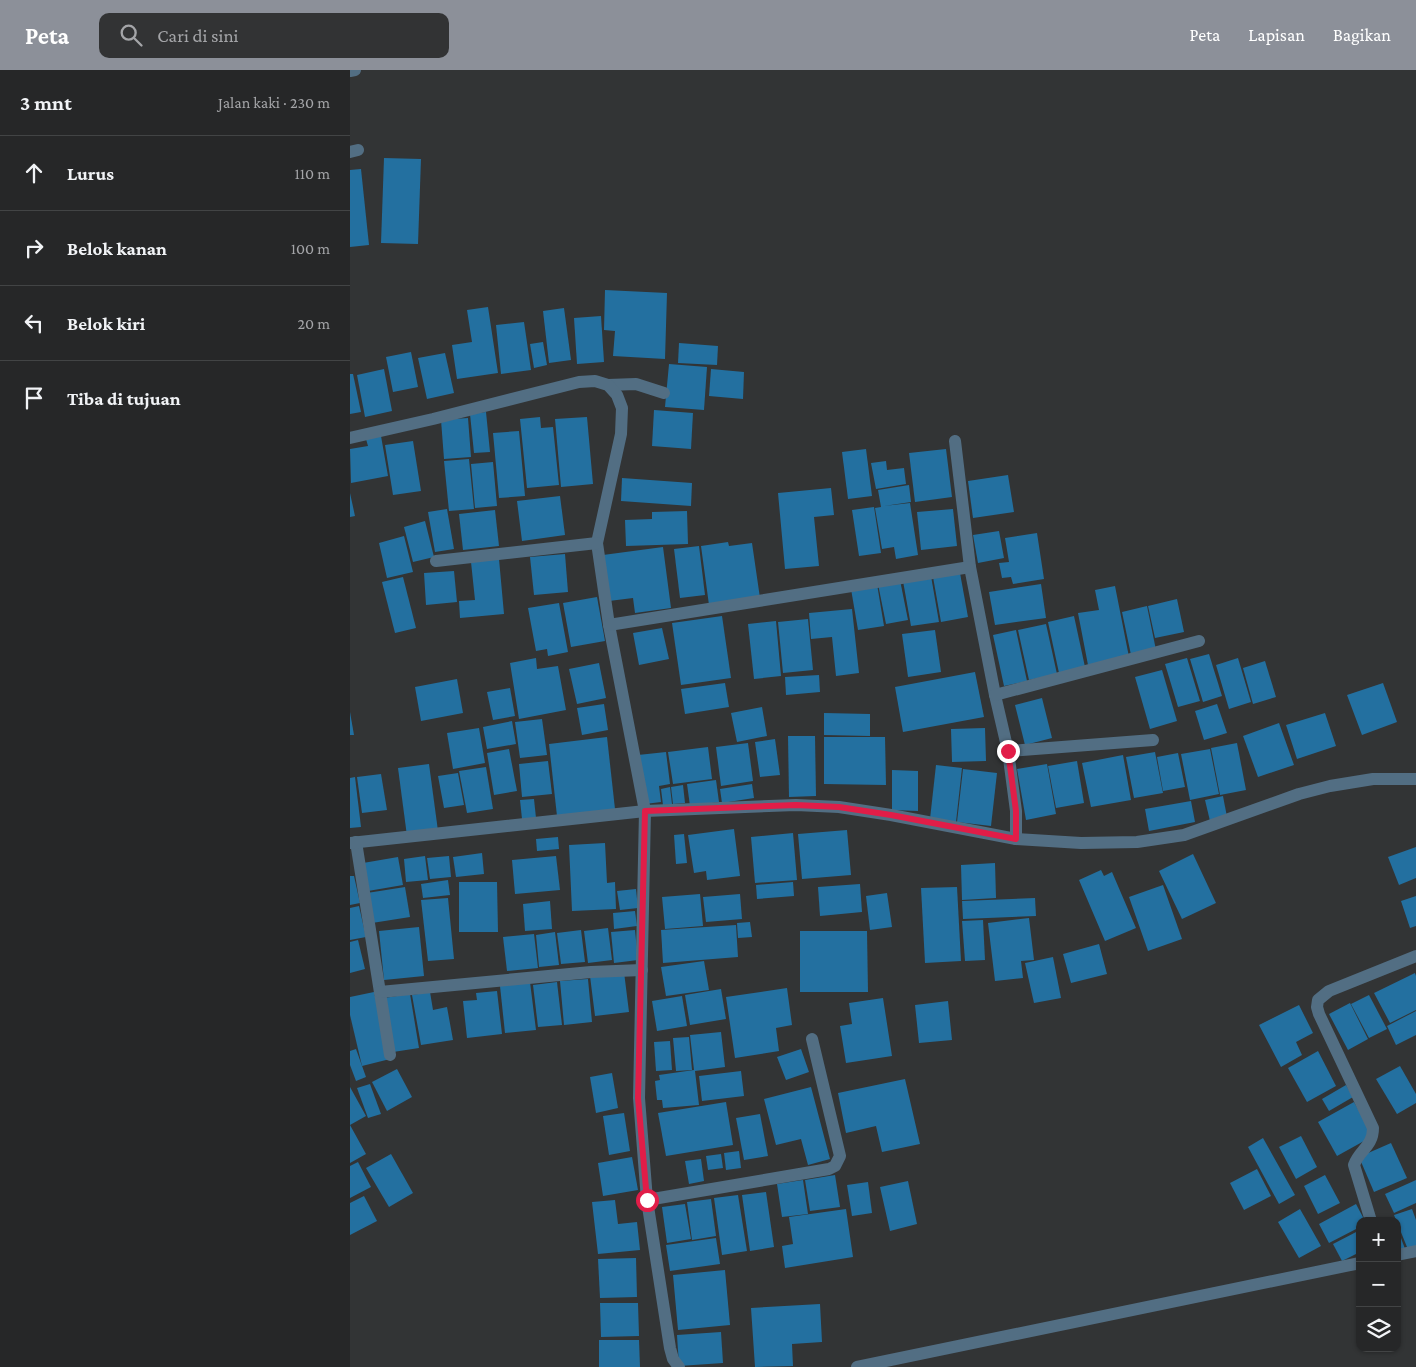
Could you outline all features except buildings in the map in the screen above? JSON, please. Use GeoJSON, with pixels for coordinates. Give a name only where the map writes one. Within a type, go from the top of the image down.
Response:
{"type":"FeatureCollection","features":[{"type":"Feature","properties":{"kind":"street"},"geometry":{"type":"LineString","coordinates":[[350,71],[355,70]]}},
{"type":"Feature","properties":{"kind":"street"},"geometry":{"type":"LineString","coordinates":[[350,438],[579,382],[595,381],[608,386],[617,395],[622,408],[621,434],[597,543],[609,625],[645,811],[638,1098],[647,1200],[670,1348],[673,1359],[679,1367]]}},
{"type":"Feature","properties":{"kind":"street"},"geometry":{"type":"LineString","coordinates":[[608,386],[636,384],[664,393]]}},
{"type":"Feature","properties":{"kind":"street"},"geometry":{"type":"LineString","coordinates":[[955,441],[970,567],[1008,751],[1016,811],[1016,839]]}},
{"type":"Feature","properties":{"kind":"street"},"geometry":{"type":"LineString","coordinates":[[436,560],[597,543]]}},
{"type":"Feature","properties":{"kind":"street"},"geometry":{"type":"LineString","coordinates":[[609,625],[970,567]]}},
{"type":"Feature","properties":{"kind":"street"},"geometry":{"type":"LineString","coordinates":[[995,695],[1199,641]]}},
{"type":"Feature","properties":{"kind":"street"},"geometry":{"type":"LineString","coordinates":[[1008,751],[1153,740]]}},
{"type":"Feature","properties":{"kind":"street"},"geometry":{"type":"LineString","coordinates":[[390,1055],[353,843],[645,811],[796,805],[839,807],[891,815],[1016,839],[1081,843],[1137,842],[1184,835],[1299,794],[1330,786],[1373,779],[1416,779]]}},
{"type":"Feature","properties":{"kind":"street"},"geometry":{"type":"LineString","coordinates":[[1371,1217],[1354,1165],[1373,1137],[1373,1128],[1319,1014],[1318,1000],[1329,991],[1416,956]]}},
{"type":"Feature","properties":{"kind":"street"},"geometry":{"type":"LineString","coordinates":[[380,992],[592,972],[642,970]]}},
{"type":"Feature","properties":{"kind":"street"},"geometry":{"type":"LineString","coordinates":[[647,1200],[829,1169],[835,1166],[840,1156],[812,1039]]}},
{"type":"Feature","properties":{"kind":"street"},"geometry":{"type":"LineString","coordinates":[[1401,1254],[1416,1251]]}},
{"type":"Feature","properties":{"kind":"street"},"geometry":{"type":"LineString","coordinates":[[857,1367],[1356,1264]]}},
{"type":"Feature","properties":{"kind":"route"},"geometry":{"type":"LineString","coordinates":[[647,1200],[638,1098],[645,811],[796,805],[839,807],[1016,839],[1016,811],[1008,751]]}}]}
